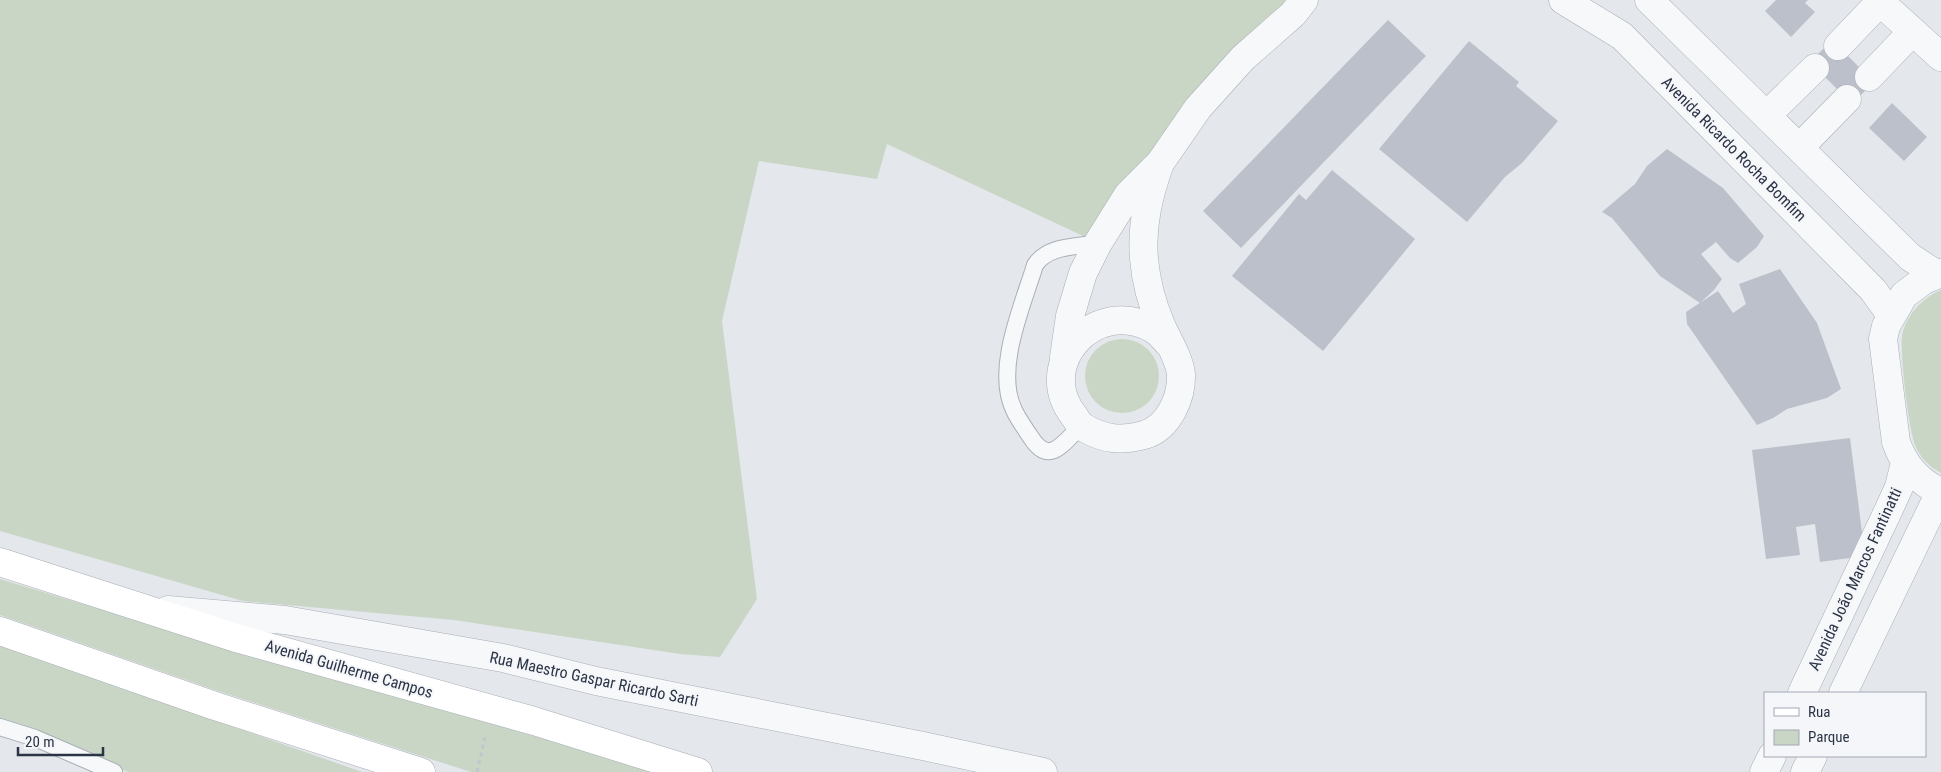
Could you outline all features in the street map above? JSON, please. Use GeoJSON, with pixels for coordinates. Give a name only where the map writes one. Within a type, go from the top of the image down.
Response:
{"type":"FeatureCollection","features":[{"type":"Feature","properties":{"kind":"main road","name":"Avenida Guilherme Campos"},"geometry":{"type":"LineString","coordinates":[[0,562],[246,640],[534,721],[698,772]]}},
{"type":"Feature","properties":{"kind":"main road"},"geometry":{"type":"LineString","coordinates":[[1,631],[215,706],[421,772]]}},
{"type":"Feature","properties":{"kind":"street"},"geometry":{"type":"LineString","coordinates":[[1160,163],[1149,194],[1143,226],[1144,259],[1149,292],[1181,372],[1180,392],[1167,418],[1149,434],[1125,440],[1102,438],[1081,426],[1067,407],[1060,384],[1070,316],[1083,273],[1098,243],[1128,196],[1160,163],[1198,108],[1243,58],[1298,7],[1323,0]]}},
{"type":"Feature","properties":{"kind":"street","name":"Avenida Ricardo Rocha Bomfim"},"geometry":{"type":"LineString","coordinates":[[1563,0],[1622,36],[1874,290],[1891,315]]}},
{"type":"Feature","properties":{"kind":"street"},"geometry":{"type":"LineString","coordinates":[[1649,0],[1768,114],[1910,257],[1938,274],[1904,295],[1891,315],[1883,339],[1896,442],[1905,463],[1920,480],[1940,492],[1843,692]]}},
{"type":"Feature","properties":{"kind":"street"},"geometry":{"type":"LineString","coordinates":[[1838,46],[1879,1],[1941,57]]}},
{"type":"Feature","properties":{"kind":"street"},"geometry":{"type":"LineString","coordinates":[[1869,77],[1912,32]]}},
{"type":"Feature","properties":{"kind":"street"},"geometry":{"type":"LineString","coordinates":[[1768,114],[1815,68]]}},
{"type":"Feature","properties":{"kind":"street"},"geometry":{"type":"LineString","coordinates":[[1800,147],[1847,99]]}},
{"type":"Feature","properties":{"kind":"street"},"geometry":{"type":"LineString","coordinates":[[1064,361],[1074,342],[1091,328],[1112,320],[1133,321],[1154,329],[1169,344]]}},
{"type":"Feature","properties":{"kind":"street","name":"Avenida João Marcos Fantinatti"},"geometry":{"type":"LineString","coordinates":[[1802,692],[1890,509],[1899,487],[1905,463]]}},
{"type":"Feature","properties":{"kind":"street","name":"Rua Maestro Gaspar Ricardo Sarti"},"geometry":{"type":"LineString","coordinates":[[141,608],[285,620],[422,643],[503,658],[596,681],[924,746],[1043,772]]}},
{"type":"Feature","properties":{"kind":"street"},"geometry":{"type":"LineString","coordinates":[[1764,772],[1772,757]]}},
{"type":"Feature","properties":{"kind":"street"},"geometry":{"type":"LineString","coordinates":[[1805,772],[1812,757]]}},
{"type":"Feature","properties":{"kind":"lane"},"geometry":{"type":"LineString","coordinates":[[1081,426],[1053,452],[1045,452],[1037,447],[1013,408],[1008,382],[1009,354],[1035,264],[1040,257],[1050,251],[1098,243]]}},
{"type":"Feature","properties":{"kind":"lane"},"geometry":{"type":"LineString","coordinates":[[0,727],[35,738],[97,768],[114,772]]}},
{"type":"Feature","properties":{"kind":"green space"},"geometry":{"type":"Polygon","coordinates":[[[0,0],[1304,0],[1098,243],[887,144],[877,179],[759,161],[722,321],[757,599],[720,657],[680,654],[454,620],[243,601],[0,531],[0,0]]]}},
{"type":"Feature","properties":{"kind":"green space"},"geometry":{"type":"Polygon","coordinates":[[[1941,290],[1941,473],[1926,462],[1915,445],[1905,388],[1902,339],[1903,331],[1913,312],[1928,297],[1941,290]]]}},
{"type":"Feature","properties":{"kind":"green space"},"geometry":{"type":"Polygon","coordinates":[[[1122,339],[1136,342],[1148,350],[1156,362],[1159,376],[1156,390],[1148,402],[1136,410],[1122,413],[1108,410],[1096,402],[1088,390],[1085,376],[1088,362],[1096,350],[1108,342],[1122,339]]]}},
{"type":"Feature","properties":{"kind":"green space"},"geometry":{"type":"Polygon","coordinates":[[[0,579],[232,649],[659,772],[471,772],[218,691],[0,615],[0,579]]]}},
{"type":"Feature","properties":{"kind":"green space"},"geometry":{"type":"Polygon","coordinates":[[[0,645],[362,772],[129,772],[0,730],[0,645]]]}},
{"type":"Feature","properties":{"kind":"building"},"geometry":{"type":"Polygon","coordinates":[[[1776,0],[1808,0],[1805,3],[1815,12],[1791,37],[1765,11],[1776,0]]]}},
{"type":"Feature","properties":{"kind":"building"},"geometry":{"type":"Polygon","coordinates":[[[1388,20],[1426,56],[1241,248],[1203,211],[1388,20]]]}},
{"type":"Feature","properties":{"kind":"building"},"geometry":{"type":"Polygon","coordinates":[[[1832,40],[1874,82],[1852,104],[1810,62],[1832,40]]]}},
{"type":"Feature","properties":{"kind":"building"},"geometry":{"type":"Polygon","coordinates":[[[1469,41],[1519,82],[1516,86],[1558,121],[1522,163],[1505,177],[1467,222],[1379,149],[1469,41]]]}},
{"type":"Feature","properties":{"kind":"building"},"geometry":{"type":"Polygon","coordinates":[[[1892,103],[1927,137],[1904,161],[1869,128],[1892,103]]]}},
{"type":"Feature","properties":{"kind":"building"},"geometry":{"type":"Polygon","coordinates":[[[1667,149],[1723,188],[1764,236],[1757,247],[1738,263],[1730,258],[1716,242],[1701,254],[1722,279],[1714,290],[1700,303],[1660,276],[1612,218],[1602,212],[1635,184],[1647,166],[1667,149]]]}},
{"type":"Feature","properties":{"kind":"building"},"geometry":{"type":"Polygon","coordinates":[[[1332,170],[1415,239],[1323,351],[1232,276],[1299,194],[1306,200],[1332,170]]]}},
{"type":"Feature","properties":{"kind":"building"},"geometry":{"type":"Polygon","coordinates":[[[1780,269],[1817,323],[1841,389],[1827,398],[1787,409],[1757,425],[1687,324],[1686,312],[1718,291],[1733,313],[1746,304],[1739,284],[1780,269]]]}},
{"type":"Feature","properties":{"kind":"building"},"geometry":{"type":"Polygon","coordinates":[[[1850,438],[1865,556],[1820,562],[1815,524],[1796,527],[1800,555],[1766,559],[1752,450],[1850,438]]]}}]}
